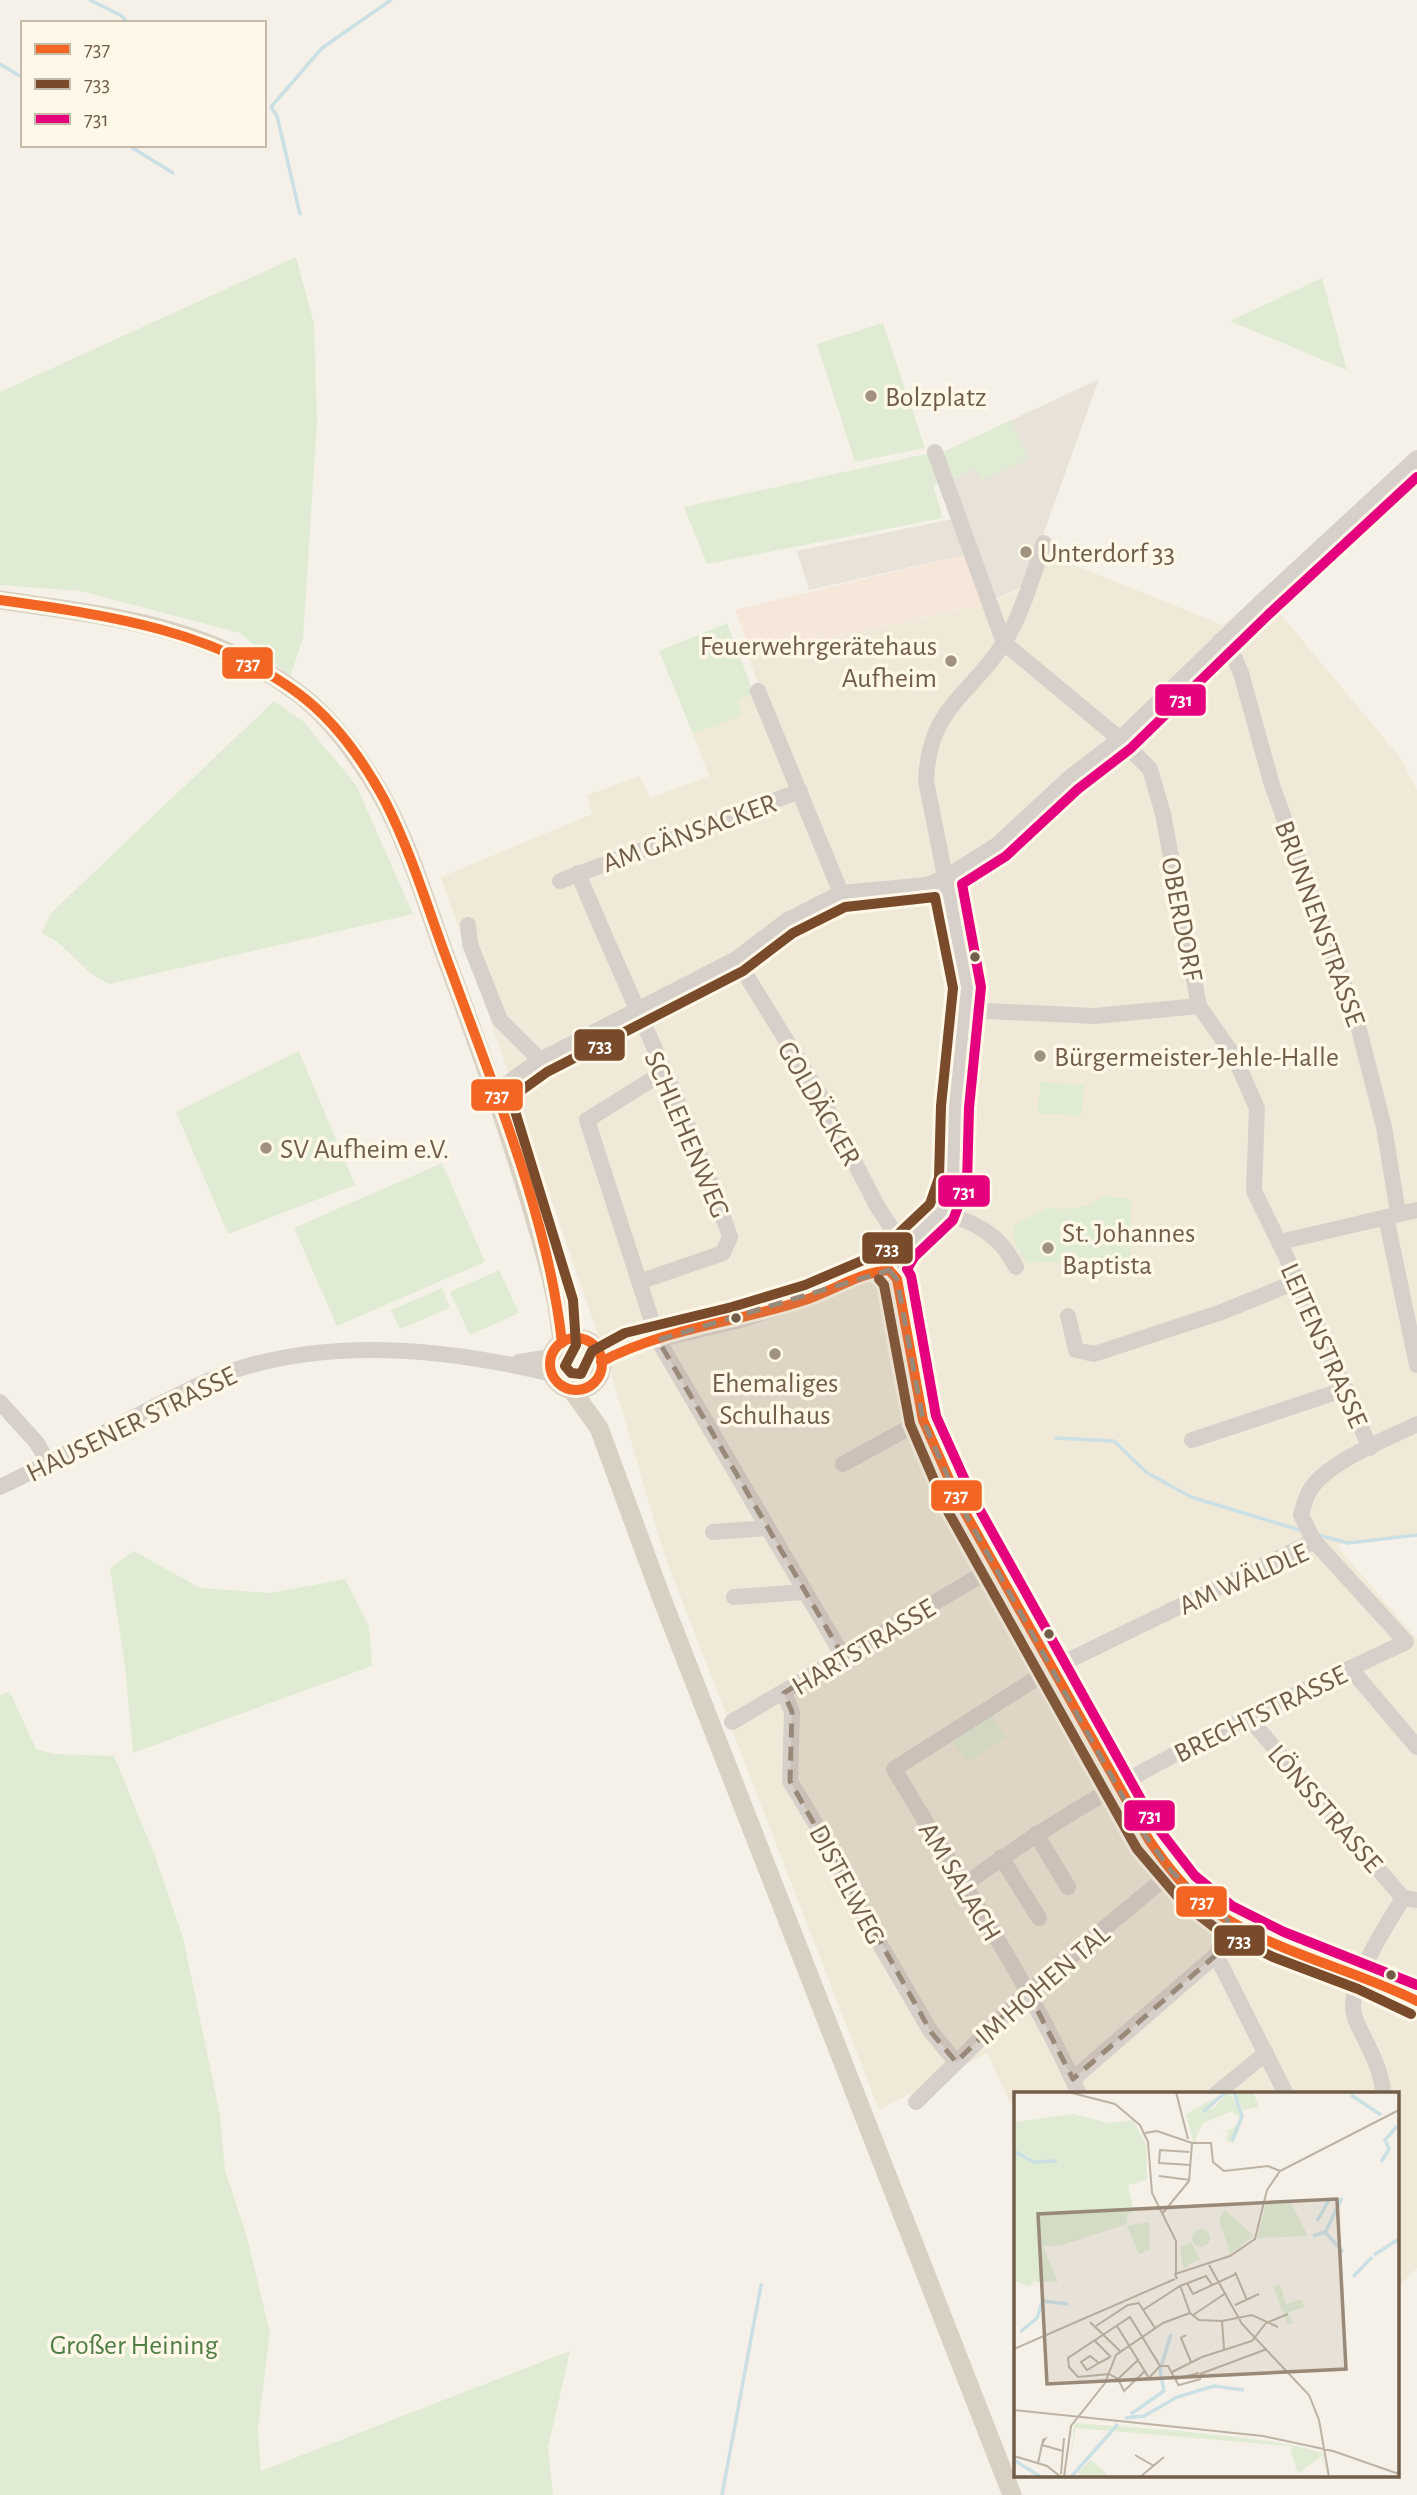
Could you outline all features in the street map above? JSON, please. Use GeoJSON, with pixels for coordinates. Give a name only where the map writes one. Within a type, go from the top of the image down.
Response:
{"type":"FeatureCollection","features":[{"type":"Feature","properties":{"kind":"main road"},"geometry":{"type":"LineString","coordinates":[[0,600],[133,621],[225,648],[258,666],[302,695],[357,758],[396,825],[495,1092],[574,1353],[595,1381],[599,1428],[667,1612],[1013,2495]]}},
{"type":"Feature","properties":{"kind":"main road"},"geometry":{"type":"LineString","coordinates":[[574,1353],[559,1384],[571,1390],[599,1428]]}},
{"type":"Feature","properties":{"kind":"main road"},"geometry":{"type":"LineString","coordinates":[[571,1390],[584,1389],[595,1381]]}},
{"type":"Feature","properties":{"kind":"street"},"geometry":{"type":"LineString","coordinates":[[934,452],[1004,643]]}},
{"type":"Feature","properties":{"kind":"street"},"geometry":{"type":"LineString","coordinates":[[495,1092],[540,1060],[736,959],[786,921],[841,894],[927,885],[946,877],[997,845],[1069,778],[1120,739],[1259,604],[1417,458]]}},
{"type":"Feature","properties":{"kind":"street"},"geometry":{"type":"LineString","coordinates":[[1044,543],[1004,643],[940,721],[927,754],[927,789],[963,959],[966,1010],[955,1107],[953,1181],[942,1212],[904,1247],[889,1270],[897,1279],[923,1420],[959,1502],[993,1568],[1115,1786],[1142,1831],[1172,1872],[1201,1901],[1228,1920],[1362,1974],[1417,2001]]}},
{"type":"Feature","properties":{"kind":"street","name":"BRUNNENSTRASSE"},"geometry":{"type":"LineString","coordinates":[[1220,641],[1241,673],[1272,785],[1356,1018],[1384,1126],[1392,1215],[1417,1365]]}},
{"type":"Feature","properties":{"kind":"street","name":"OBERDORF"},"geometry":{"type":"LineString","coordinates":[[1004,643],[1141,758],[1157,788],[1199,1006],[1234,1056],[1257,1108],[1254,1191],[1280,1242]]}},
{"type":"Feature","properties":{"kind":"street"},"geometry":{"type":"LineString","coordinates":[[758,691],[841,894]]}},
{"type":"Feature","properties":{"kind":"street","name":"AM GÄNSACKER"},"geometry":{"type":"LineString","coordinates":[[560,880],[800,791]]}},
{"type":"Feature","properties":{"kind":"street","name":"AM GÄNSACKER"},"geometry":{"type":"LineString","coordinates":[[578,873],[636,1012]]}},
{"type":"Feature","properties":{"kind":"street"},"geometry":{"type":"LineString","coordinates":[[468,925],[470,944],[500,1020],[540,1060]]}},
{"type":"Feature","properties":{"kind":"street","name":"GOLDÄCKER"},"geometry":{"type":"LineString","coordinates":[[736,959],[820,1095],[877,1206],[904,1247]]}},
{"type":"Feature","properties":{"kind":"street"},"geometry":{"type":"LineString","coordinates":[[966,1010],[1095,1016],[1199,1006]]}},
{"type":"Feature","properties":{"kind":"street","name":"SCHLEHENWEG"},"geometry":{"type":"LineString","coordinates":[[636,1012],[701,1152],[730,1237],[723,1254],[639,1282]]}},
{"type":"Feature","properties":{"kind":"street"},"geometry":{"type":"LineString","coordinates":[[664,1072],[587,1120],[658,1340],[843,1656]]}},
{"type":"Feature","properties":{"kind":"street"},"geometry":{"type":"LineString","coordinates":[[1280,1242],[1417,1210]]}},
{"type":"Feature","properties":{"kind":"street"},"geometry":{"type":"LineString","coordinates":[[942,1212],[985,1229],[999,1240],[1016,1267]]}},
{"type":"Feature","properties":{"kind":"street","name":"LEITENSTRASSE"},"geometry":{"type":"LineString","coordinates":[[1280,1242],[1370,1448]]}},
{"type":"Feature","properties":{"kind":"street","name":"HAUSENER STRASSE"},"geometry":{"type":"LineString","coordinates":[[0,1488],[128,1420],[208,1381],[247,1366],[352,1351],[390,1350],[513,1363],[631,1346],[748,1317],[810,1298],[870,1272],[889,1270]]}},
{"type":"Feature","properties":{"kind":"street"},"geometry":{"type":"LineString","coordinates":[[1068,1316],[1076,1350],[1094,1354],[1219,1313],[1298,1281]]}},
{"type":"Feature","properties":{"kind":"street"},"geometry":{"type":"LineString","coordinates":[[1192,1440],[1346,1389]]}},
{"type":"Feature","properties":{"kind":"street"},"geometry":{"type":"LineString","coordinates":[[0,1402],[37,1443],[49,1464]]}},
{"type":"Feature","properties":{"kind":"street"},"geometry":{"type":"LineString","coordinates":[[844,1464],[911,1424],[923,1420]]}},
{"type":"Feature","properties":{"kind":"street"},"geometry":{"type":"LineString","coordinates":[[1314,1541],[1301,1515],[1308,1493],[1334,1468],[1417,1424]]}},
{"type":"Feature","properties":{"kind":"street"},"geometry":{"type":"LineString","coordinates":[[713,1532],[767,1528]]}},
{"type":"Feature","properties":{"kind":"street","name":"AM WÄLDLE"},"geometry":{"type":"LineString","coordinates":[[894,1769],[1051,1669],[1314,1541],[1406,1642]]}},
{"type":"Feature","properties":{"kind":"street","name":"HARTSTRASSE"},"geometry":{"type":"LineString","coordinates":[[732,1722],[993,1568]]}},
{"type":"Feature","properties":{"kind":"street"},"geometry":{"type":"LineString","coordinates":[[734,1597],[805,1592]]}},
{"type":"Feature","properties":{"kind":"street","name":"BRECHTSTRASSE"},"geometry":{"type":"LineString","coordinates":[[963,1886],[1001,1857],[1115,1786],[1248,1717],[1406,1642]]}},
{"type":"Feature","properties":{"kind":"street"},"geometry":{"type":"LineString","coordinates":[[1350,1668],[1417,1747]]}},
{"type":"Feature","properties":{"kind":"street","name":"DISTELWEG"},"geometry":{"type":"LineString","coordinates":[[784,1693],[792,1712],[790,1781],[837,1860],[846,1886],[931,2032],[956,2062]]}},
{"type":"Feature","properties":{"kind":"street","name":"LÖNSSTRASSE"},"geometry":{"type":"LineString","coordinates":[[1248,1717],[1410,1899]]}},
{"type":"Feature","properties":{"kind":"street","name":"AM SALACH"},"geometry":{"type":"LineString","coordinates":[[894,1769],[1028,1992],[1076,2087]]}},
{"type":"Feature","properties":{"kind":"street"},"geometry":{"type":"LineString","coordinates":[[1036,1834],[1068,1887]]}},
{"type":"Feature","properties":{"kind":"street"},"geometry":{"type":"LineString","coordinates":[[1001,1857],[1039,1918]]}},
{"type":"Feature","properties":{"kind":"street","name":"IM HOHEN TAL"},"geometry":{"type":"LineString","coordinates":[[916,2102],[1028,1992],[1172,1872]]}},
{"type":"Feature","properties":{"kind":"street"},"geometry":{"type":"LineString","coordinates":[[1383,2092],[1383,2082],[1368,2041],[1353,2015],[1353,1995],[1378,1940],[1410,1899]]}},
{"type":"Feature","properties":{"kind":"street"},"geometry":{"type":"LineString","coordinates":[[1076,2087],[1216,1955],[1228,1920]]}},
{"type":"Feature","properties":{"kind":"street"},"geometry":{"type":"LineString","coordinates":[[1216,1955],[1285,2092]]}},
{"type":"Feature","properties":{"kind":"street"},"geometry":{"type":"LineString","coordinates":[[1218,2092],[1266,2053]]}},
{"type":"Feature","properties":{"kind":"highlighted area"},"geometry":{"type":"Polygon","coordinates":[[[889,1270],[897,1279],[923,1420],[959,1502],[1142,1831],[1172,1872],[1228,1920],[1216,1955],[1073,2079],[1028,1992],[956,2062],[931,2032],[790,1781],[792,1712],[784,1693],[843,1656],[658,1340],[889,1270]]]}},
{"type":"Feature","properties":{"kind":"shaded area"},"geometry":{"type":"Polygon","coordinates":[[[1099,379],[1025,585],[992,601],[939,454],[1099,379]]]}},
{"type":"Feature","properties":{"kind":"shaded area"},"geometry":{"type":"Polygon","coordinates":[[[957,518],[969,554],[809,590],[797,551],[957,518]]]}},
{"type":"Feature","properties":{"kind":"shaded area"},"geometry":{"type":"Polygon","coordinates":[[[1039,551],[1223,625],[1262,592],[1400,757],[1417,790],[1417,1535],[1336,1545],[1417,1639],[1417,2268],[1400,2285],[1400,2092],[1014,2092],[1014,2111],[987,2053],[879,2110],[664,1554],[611,1373],[441,877],[592,814],[587,795],[640,776],[650,798],[709,776],[693,734],[742,715],[737,701],[761,691],[748,656],[993,602],[1026,586],[1039,551]]]}},
{"type":"Feature","properties":{"kind":"shaded area"},"geometry":{"type":"Polygon","coordinates":[[[969,554],[986,603],[752,655],[735,610],[969,554]]]}},
{"type":"Feature","properties":{"kind":"green space"},"geometry":{"type":"Polygon","coordinates":[[[296,257],[314,324],[317,421],[303,639],[290,677],[240,633],[80,591],[0,585],[0,392],[296,257]]]}},
{"type":"Feature","properties":{"kind":"green space"},"geometry":{"type":"Polygon","coordinates":[[[1322,278],[1347,370],[1230,321],[1322,278]]]}},
{"type":"Feature","properties":{"kind":"green space","name":"Bolzplatz"},"geometry":{"type":"Polygon","coordinates":[[[883,323],[925,448],[855,462],[817,344],[883,323]]]}},
{"type":"Feature","properties":{"kind":"green space"},"geometry":{"type":"Polygon","coordinates":[[[1012,420],[1028,460],[981,480],[976,468],[949,481],[939,454],[1012,420]]]}},
{"type":"Feature","properties":{"kind":"green space"},"geometry":{"type":"Polygon","coordinates":[[[935,452],[946,482],[933,485],[943,518],[707,564],[684,507],[935,452]]]}},
{"type":"Feature","properties":{"kind":"green space"},"geometry":{"type":"Polygon","coordinates":[[[727,623],[754,694],[737,701],[743,715],[693,734],[659,651],[727,623]]]}},
{"type":"Feature","properties":{"kind":"green space"},"geometry":{"type":"Polygon","coordinates":[[[274,701],[303,721],[356,785],[413,914],[110,984],[101,980],[61,945],[42,933],[50,914],[274,701]]]}},
{"type":"Feature","properties":{"kind":"green space","name":"SV Aufheim e.V."},"geometry":{"type":"Polygon","coordinates":[[[299,1051],[355,1185],[228,1234],[176,1112],[299,1051]]]}},
{"type":"Feature","properties":{"kind":"green space"},"geometry":{"type":"Polygon","coordinates":[[[1040,1082],[1084,1085],[1081,1116],[1038,1113],[1040,1082]]]}},
{"type":"Feature","properties":{"kind":"green space","name":"SV Aufheim e.V."},"geometry":{"type":"Polygon","coordinates":[[[442,1163],[485,1262],[337,1326],[294,1228],[442,1163]]]}},
{"type":"Feature","properties":{"kind":"green space"},"geometry":{"type":"Polygon","coordinates":[[[1105,1196],[1131,1199],[1130,1261],[1028,1263],[1018,1251],[1013,1226],[1047,1208],[1087,1206],[1105,1196]]]}},
{"type":"Feature","properties":{"kind":"green space"},"geometry":{"type":"Polygon","coordinates":[[[499,1270],[519,1313],[470,1335],[450,1292],[499,1270]]]}},
{"type":"Feature","properties":{"kind":"green space"},"geometry":{"type":"Polygon","coordinates":[[[442,1288],[450,1308],[400,1329],[391,1310],[442,1288]]]}},
{"type":"Feature","properties":{"kind":"green space"},"geometry":{"type":"Polygon","coordinates":[[[134,1551],[200,1588],[271,1593],[345,1579],[369,1626],[372,1666],[133,1753],[125,1666],[110,1568],[134,1551]]]}},
{"type":"Feature","properties":{"kind":"green space","name":"Großer Heining"},"geometry":{"type":"Polygon","coordinates":[[[10,1692],[36,1749],[55,1754],[114,1756],[154,1853],[183,1937],[220,2115],[225,2170],[247,2237],[270,2333],[258,2428],[261,2471],[570,2351],[548,2448],[553,2495],[0,2495],[0,1695],[10,1692]]]}},
{"type":"Feature","properties":{"kind":"green space"},"geometry":{"type":"Polygon","coordinates":[[[992,1715],[1006,1737],[967,1762],[953,1740],[992,1715]]]}},
{"type":"Feature","properties":{"kind":"waterway"},"geometry":{"type":"LineString","coordinates":[[90,0],[122,16],[126,21]]}},
{"type":"Feature","properties":{"kind":"waterway"},"geometry":{"type":"LineString","coordinates":[[300,214],[277,116],[271,107],[322,48],[391,0]]}},
{"type":"Feature","properties":{"kind":"waterway"},"geometry":{"type":"LineString","coordinates":[[0,64],[21,77]]}},
{"type":"Feature","properties":{"kind":"waterway"},"geometry":{"type":"LineString","coordinates":[[131,147],[173,173]]}},
{"type":"Feature","properties":{"kind":"waterway"},"geometry":{"type":"LineString","coordinates":[[1056,1438],[1114,1441],[1146,1472],[1191,1497],[1303,1531]]}},
{"type":"Feature","properties":{"kind":"waterway"},"geometry":{"type":"LineString","coordinates":[[1318,1535],[1348,1543],[1417,1535]]}},
{"type":"Feature","properties":{"kind":"waterway"},"geometry":{"type":"LineString","coordinates":[[722,2495],[761,2285]]}},
{"type":"Feature","properties":{"kind":"transit line","name":"731"},"geometry":{"type":"LineString","coordinates":[[1417,477],[1269,614],[1130,749],[1078,789],[1006,856],[962,884],[981,987],[969,1108],[967,1183],[953,1220],[915,1256],[907,1269],[911,1276],[936,1416],[972,1496],[1154,1823],[1195,1876],[1232,1906],[1284,1932],[1417,1985]]}},
{"type":"Feature","properties":{"kind":"transit line","name":"737"},"geometry":{"type":"LineString","coordinates":[[0,600],[118,619],[156,628],[230,654],[299,694],[325,717],[348,743],[377,786],[404,843],[502,1108],[533,1203],[555,1297],[562,1343]]}},
{"type":"Feature","properties":{"kind":"transit line","name":"733"},"geometry":{"type":"LineString","coordinates":[[935,897],[953,988],[941,1106],[939,1178],[930,1204],[894,1238],[881,1257],[866,1259],[805,1285],[732,1307],[625,1333],[592,1351],[581,1374],[571,1373],[565,1366],[576,1345],[573,1300],[511,1098],[547,1072],[743,971],[793,933],[845,907],[935,897]]}},
{"type":"Feature","properties":{"kind":"transit line","name":"737"},"geometry":{"type":"LineString","coordinates":[[889,1270],[897,1279],[923,1420],[959,1502],[1161,1857],[1194,1895],[1226,1919],[1279,1946],[1417,2001]]}},
{"type":"Feature","properties":{"kind":"transit line","name":"737"},"geometry":{"type":"LineString","coordinates":[[601,1362],[650,1341],[782,1307],[858,1278],[889,1270]]}},
{"type":"Feature","properties":{"kind":"transit line","name":"733"},"geometry":{"type":"LineString","coordinates":[[879,1279],[884,1285],[910,1424],[946,1508],[1137,1849],[1183,1903],[1218,1930],[1273,1957],[1358,1989],[1411,2014]]}},
{"type":"Feature","properties":{"kind":"transit line","name":"737"},"geometry":{"type":"LineString","coordinates":[[576,1338],[586,1340],[594,1346],[600,1354],[602,1364],[600,1374],[594,1382],[586,1388],[576,1390],[566,1388],[558,1382],[552,1374],[550,1364],[552,1354],[558,1346],[566,1340],[576,1338]]}},
{"type":"Feature","properties":{"kind":"place","name":"Bolzplatz"},"geometry":{"type":"Point","coordinates":[871,396]}},
{"type":"Feature","properties":{"kind":"place","name":"Unterdorf 33"},"geometry":{"type":"Point","coordinates":[1026,552]}},
{"type":"Feature","properties":{"kind":"place","name":"Feuerwehrgerätehaus Aufheim"},"geometry":{"type":"Point","coordinates":[951,661]}},
{"type":"Feature","properties":{"kind":"place","name":"Bürgermeister-Jehle-Halle"},"geometry":{"type":"Point","coordinates":[1040,1056]}},
{"type":"Feature","properties":{"kind":"place","name":"SV Aufheim e.V."},"geometry":{"type":"Point","coordinates":[266,1148]}},
{"type":"Feature","properties":{"kind":"place","name":"St. Johannes Baptista"},"geometry":{"type":"Point","coordinates":[1048,1248]}},
{"type":"Feature","properties":{"kind":"place","name":"Ehemaliges Schulhaus"},"geometry":{"type":"Point","coordinates":[775,1354]}}]}
